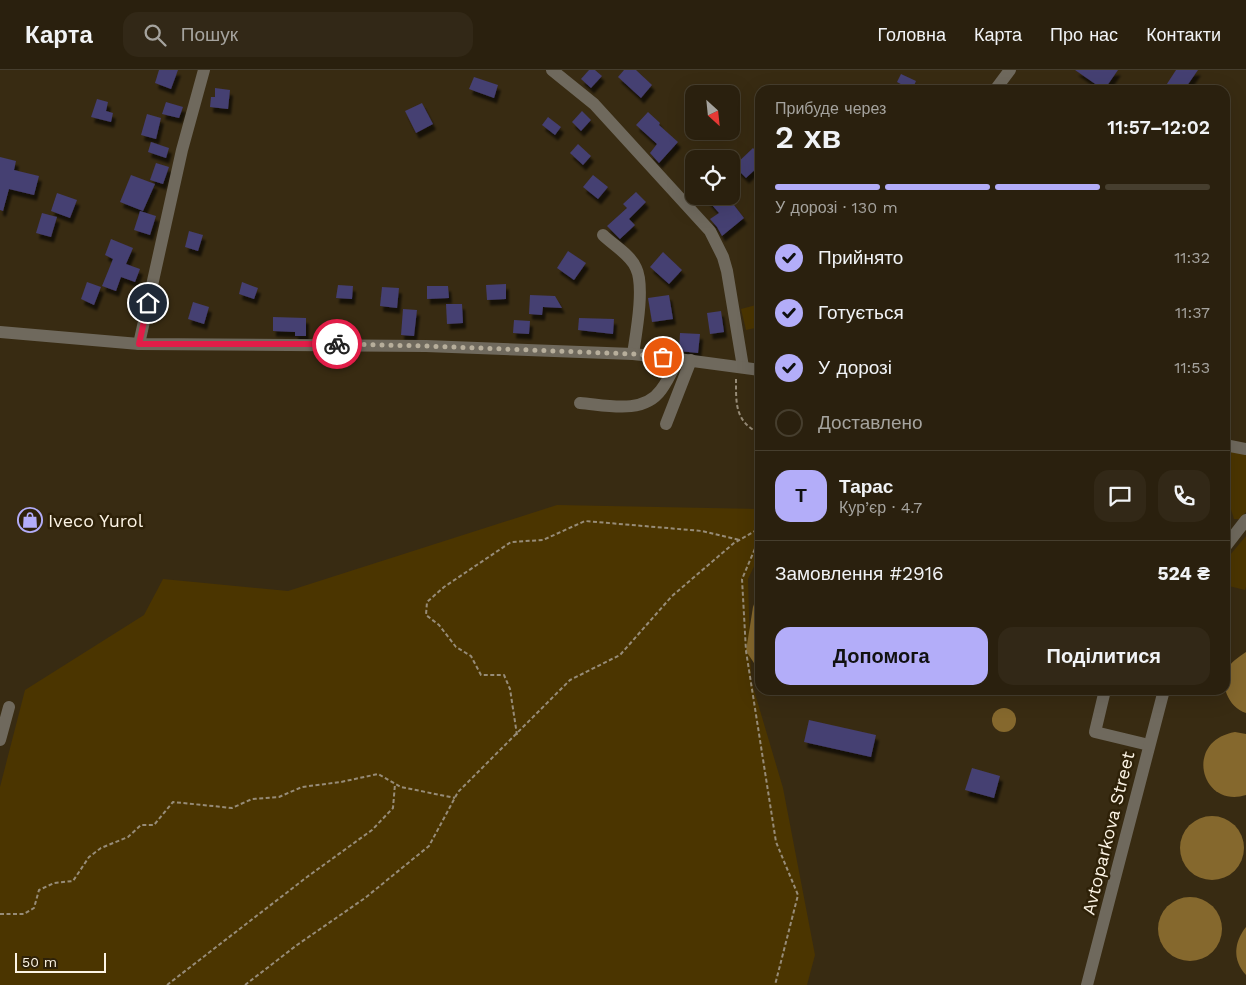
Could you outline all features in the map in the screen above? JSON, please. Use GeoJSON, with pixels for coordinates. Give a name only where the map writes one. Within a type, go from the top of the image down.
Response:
{"type":"FeatureCollection","features":[{"type":"Feature","properties":{"kind":"street"},"geometry":{"type":"LineString","coordinates":[[139,344],[182,150],[204,70]]}},
{"type":"Feature","properties":{"kind":"street"},"geometry":{"type":"LineString","coordinates":[[552,70],[594,104],[710,231],[724,257],[728,271],[740,367]]}},
{"type":"Feature","properties":{"kind":"street"},"geometry":{"type":"LineString","coordinates":[[999,85],[1010,70]]}},
{"type":"Feature","properties":{"kind":"street"},"geometry":{"type":"LineString","coordinates":[[603,235],[631,261],[636,268],[639,278],[633,354]]}},
{"type":"Feature","properties":{"kind":"street"},"geometry":{"type":"LineString","coordinates":[[0,332],[139,344],[426,346],[633,354],[755,369]]}},
{"type":"Feature","properties":{"kind":"street"},"geometry":{"type":"LineString","coordinates":[[580,402],[631,407],[648,403],[661,391],[685,359]]}},
{"type":"Feature","properties":{"kind":"street"},"geometry":{"type":"LineString","coordinates":[[666,424],[685,359]]}},
{"type":"Feature","properties":{"kind":"street"},"geometry":{"type":"LineString","coordinates":[[1230,446],[1246,449]]}},
{"type":"Feature","properties":{"kind":"street"},"geometry":{"type":"LineString","coordinates":[[1230,541],[1246,520]]}},
{"type":"Feature","properties":{"kind":"street"},"geometry":{"type":"LineString","coordinates":[[1104,695],[1095,732],[1149,745]]}},
{"type":"Feature","properties":{"kind":"street","name":"Avtoparkova Street"},"geometry":{"type":"LineString","coordinates":[[1087,985],[1162,695]]}},
{"type":"Feature","properties":{"kind":"street"},"geometry":{"type":"LineString","coordinates":[[0,740],[9,707]]}},
{"type":"Feature","properties":{"kind":"path"},"geometry":{"type":"LineString","coordinates":[[740,367],[736,402],[739,414],[749,428],[755,431]]}},
{"type":"Feature","properties":{"kind":"path"},"geometry":{"type":"LineString","coordinates":[[517,735],[510,689],[504,675],[481,674],[470,656],[456,647],[439,625],[426,615],[427,602],[432,597],[511,542],[543,540],[585,521],[702,531],[740,540]]}},
{"type":"Feature","properties":{"kind":"path"},"geometry":{"type":"LineString","coordinates":[[245,985],[297,945],[365,898],[429,846],[458,792],[570,680],[620,655],[672,596],[740,540],[755,531]]}},
{"type":"Feature","properties":{"kind":"path"},"geometry":{"type":"LineString","coordinates":[[755,549],[742,579],[746,651],[776,842],[798,894],[776,985]]}},
{"type":"Feature","properties":{"kind":"path"},"geometry":{"type":"LineString","coordinates":[[0,914],[24,914],[34,908],[39,890],[54,882],[73,881],[89,857],[101,848],[128,837],[141,825],[154,825],[173,802],[232,808],[252,799],[279,797],[302,787],[341,782],[378,774],[401,787],[455,798]]}},
{"type":"Feature","properties":{"kind":"path"},"geometry":{"type":"LineString","coordinates":[[168,985],[307,877],[372,830],[393,808],[396,784]]}},
{"type":"Feature","properties":{"kind":"shaded area"},"geometry":{"type":"Polygon","coordinates":[[[755,305],[755,328],[746,330],[741,309],[755,305]]]}},
{"type":"Feature","properties":{"kind":"shaded area"},"geometry":{"type":"Polygon","coordinates":[[[1230,448],[1246,452],[1246,512],[1240,519],[1234,519],[1230,506],[1230,448]]]}},
{"type":"Feature","properties":{"kind":"shaded area"},"geometry":{"type":"Polygon","coordinates":[[[557,505],[755,509],[755,564],[748,579],[751,680],[783,788],[815,955],[807,985],[0,985],[0,787],[25,690],[144,615],[163,579],[288,591],[557,505]]]}},
{"type":"Feature","properties":{"kind":"shaded area"},"geometry":{"type":"Polygon","coordinates":[[[1246,536],[1245,590],[1230,586],[1230,555],[1246,536]]]}},
{"type":"Feature","properties":{"kind":"shaded area"},"geometry":{"type":"Polygon","coordinates":[[[755,602],[755,664],[746,651],[755,602]]]}},
{"type":"Feature","properties":{"kind":"shaded area"},"geometry":{"type":"Polygon","coordinates":[[[1246,652],[1246,713],[1234,706],[1228,695],[1230,695],[1230,665],[1246,652]]]}},
{"type":"Feature","properties":{"kind":"shaded area"},"geometry":{"type":"Polygon","coordinates":[[[1004,708],[1013,711],[1016,720],[1013,729],[1004,732],[995,729],[992,720],[995,711],[1004,708]]]}},
{"type":"Feature","properties":{"kind":"shaded area"},"geometry":{"type":"Polygon","coordinates":[[[1235,732],[1246,734],[1246,795],[1230,797],[1218,792],[1209,784],[1204,772],[1204,760],[1208,748],[1219,738],[1235,732]]]}},
{"type":"Feature","properties":{"kind":"shaded area"},"geometry":{"type":"Polygon","coordinates":[[[1212,816],[1224,818],[1235,825],[1242,836],[1244,848],[1242,860],[1235,871],[1224,878],[1212,880],[1200,878],[1189,871],[1182,860],[1180,848],[1182,836],[1189,825],[1200,818],[1212,816]]]}},
{"type":"Feature","properties":{"kind":"shaded area"},"geometry":{"type":"Polygon","coordinates":[[[1190,897],[1202,899],[1213,906],[1220,917],[1222,929],[1220,941],[1213,952],[1202,959],[1190,961],[1178,959],[1167,952],[1160,941],[1158,929],[1160,917],[1167,906],[1178,899],[1190,897]]]}},
{"type":"Feature","properties":{"kind":"shaded area"},"geometry":{"type":"Polygon","coordinates":[[[1246,927],[1246,975],[1238,963],[1236,951],[1239,939],[1246,927]]]}},
{"type":"Feature","properties":{"kind":"building"},"geometry":{"type":"Polygon","coordinates":[[[159,70],[178,70],[171,89],[155,83],[159,70]]]}},
{"type":"Feature","properties":{"kind":"building"},"geometry":{"type":"Polygon","coordinates":[[[589,70],[595,70],[602,76],[591,88],[581,79],[589,70]]]}},
{"type":"Feature","properties":{"kind":"building"},"geometry":{"type":"Polygon","coordinates":[[[624,70],[636,70],[652,85],[641,98],[618,77],[624,70]]]}},
{"type":"Feature","properties":{"kind":"building"},"geometry":{"type":"Polygon","coordinates":[[[1075,70],[1118,70],[1108,85],[1097,85],[1075,70]]]}},
{"type":"Feature","properties":{"kind":"building"},"geometry":{"type":"Polygon","coordinates":[[[1176,70],[1198,70],[1188,85],[1166,85],[1176,70]]]}},
{"type":"Feature","properties":{"kind":"building"},"geometry":{"type":"Polygon","coordinates":[[[901,74],[916,81],[914,85],[903,85],[897,82],[901,74]]]}},
{"type":"Feature","properties":{"kind":"building"},"geometry":{"type":"Polygon","coordinates":[[[474,77],[498,85],[494,98],[469,89],[474,77]]]}},
{"type":"Feature","properties":{"kind":"building"},"geometry":{"type":"Polygon","coordinates":[[[215,88],[230,90],[228,109],[210,107],[211,97],[215,97],[215,88]]]}},
{"type":"Feature","properties":{"kind":"building"},"geometry":{"type":"Polygon","coordinates":[[[97,99],[108,102],[106,111],[113,113],[111,122],[91,117],[97,99]]]}},
{"type":"Feature","properties":{"kind":"building"},"geometry":{"type":"Polygon","coordinates":[[[166,102],[183,107],[179,118],[162,114],[166,102]]]}},
{"type":"Feature","properties":{"kind":"building"},"geometry":{"type":"Polygon","coordinates":[[[422,103],[433,124],[416,133],[405,111],[422,103]]]}},
{"type":"Feature","properties":{"kind":"building"},"geometry":{"type":"Polygon","coordinates":[[[582,111],[591,120],[581,131],[572,122],[582,111]]]}},
{"type":"Feature","properties":{"kind":"building"},"geometry":{"type":"Polygon","coordinates":[[[648,112],[678,142],[659,163],[650,153],[657,144],[636,125],[648,112]]]}},
{"type":"Feature","properties":{"kind":"building"},"geometry":{"type":"Polygon","coordinates":[[[147,114],[161,118],[156,139],[141,135],[147,114]]]}},
{"type":"Feature","properties":{"kind":"building"},"geometry":{"type":"Polygon","coordinates":[[[548,117],[561,127],[555,135],[542,125],[548,117]]]}},
{"type":"Feature","properties":{"kind":"building"},"geometry":{"type":"Polygon","coordinates":[[[151,142],[169,148],[166,158],[148,152],[151,142]]]}},
{"type":"Feature","properties":{"kind":"building"},"geometry":{"type":"Polygon","coordinates":[[[578,144],[591,156],[583,165],[570,153],[578,144]]]}},
{"type":"Feature","properties":{"kind":"building"},"geometry":{"type":"Polygon","coordinates":[[[753,148],[755,150],[755,170],[746,178],[740,172],[740,160],[753,148]]]}},
{"type":"Feature","properties":{"kind":"building"},"geometry":{"type":"Polygon","coordinates":[[[0,157],[16,161],[14,170],[39,176],[34,195],[9,189],[3,211],[0,210],[0,157]]]}},
{"type":"Feature","properties":{"kind":"building"},"geometry":{"type":"Polygon","coordinates":[[[156,163],[169,167],[163,184],[150,180],[156,163]]]}},
{"type":"Feature","properties":{"kind":"building"},"geometry":{"type":"Polygon","coordinates":[[[131,175],[155,184],[143,211],[120,202],[131,175]]]}},
{"type":"Feature","properties":{"kind":"building"},"geometry":{"type":"Polygon","coordinates":[[[593,175],[608,187],[598,199],[583,187],[593,175]]]}},
{"type":"Feature","properties":{"kind":"building"},"geometry":{"type":"Polygon","coordinates":[[[636,192],[646,202],[629,219],[635,225],[620,239],[607,226],[627,208],[623,204],[636,192]]]}},
{"type":"Feature","properties":{"kind":"building"},"geometry":{"type":"Polygon","coordinates":[[[57,193],[77,200],[70,218],[51,211],[57,193]]]}},
{"type":"Feature","properties":{"kind":"building"},"geometry":{"type":"Polygon","coordinates":[[[712,205],[734,205],[744,218],[722,236],[710,219],[719,213],[712,205]]]}},
{"type":"Feature","properties":{"kind":"building"},"geometry":{"type":"Polygon","coordinates":[[[140,211],[156,216],[150,235],[134,230],[140,211]]]}},
{"type":"Feature","properties":{"kind":"building"},"geometry":{"type":"Polygon","coordinates":[[[42,213],[57,217],[51,237],[36,233],[42,213]]]}},
{"type":"Feature","properties":{"kind":"building"},"geometry":{"type":"Polygon","coordinates":[[[189,231],[203,235],[198,251],[185,247],[189,231]]]}},
{"type":"Feature","properties":{"kind":"building"},"geometry":{"type":"Polygon","coordinates":[[[111,239],[133,248],[126,264],[140,269],[135,282],[121,277],[116,291],[102,286],[113,259],[105,255],[111,239]]]}},
{"type":"Feature","properties":{"kind":"building"},"geometry":{"type":"Polygon","coordinates":[[[568,251],[586,263],[574,280],[557,268],[568,251]]]}},
{"type":"Feature","properties":{"kind":"building"},"geometry":{"type":"Polygon","coordinates":[[[663,252],[682,270],[669,284],[650,267],[663,252]]]}},
{"type":"Feature","properties":{"kind":"building"},"geometry":{"type":"Polygon","coordinates":[[[87,282],[101,287],[94,305],[81,299],[87,282]]]}},
{"type":"Feature","properties":{"kind":"building"},"geometry":{"type":"Polygon","coordinates":[[[242,282],[258,288],[254,299],[239,294],[242,282]]]}},
{"type":"Feature","properties":{"kind":"building"},"geometry":{"type":"Polygon","coordinates":[[[506,284],[506,299],[487,300],[486,285],[506,284]]]}},
{"type":"Feature","properties":{"kind":"building"},"geometry":{"type":"Polygon","coordinates":[[[338,285],[353,286],[352,299],[336,298],[338,285]]]}},
{"type":"Feature","properties":{"kind":"building"},"geometry":{"type":"Polygon","coordinates":[[[427,286],[448,286],[449,298],[427,299],[427,286]]]}},
{"type":"Feature","properties":{"kind":"building"},"geometry":{"type":"Polygon","coordinates":[[[382,287],[399,288],[397,308],[380,306],[382,287]]]}},
{"type":"Feature","properties":{"kind":"building"},"geometry":{"type":"Polygon","coordinates":[[[530,295],[555,296],[562,308],[543,307],[542,315],[529,314],[530,295]]]}},
{"type":"Feature","properties":{"kind":"building"},"geometry":{"type":"Polygon","coordinates":[[[669,295],[673,319],[652,322],[648,298],[669,295]]]}},
{"type":"Feature","properties":{"kind":"building"},"geometry":{"type":"Polygon","coordinates":[[[193,302],[209,307],[204,324],[188,319],[193,302]]]}},
{"type":"Feature","properties":{"kind":"building"},"geometry":{"type":"Polygon","coordinates":[[[446,304],[462,304],[463,323],[447,324],[446,304]]]}},
{"type":"Feature","properties":{"kind":"building"},"geometry":{"type":"Polygon","coordinates":[[[403,309],[417,310],[414,336],[401,335],[403,309]]]}},
{"type":"Feature","properties":{"kind":"building"},"geometry":{"type":"Polygon","coordinates":[[[721,311],[724,332],[710,334],[707,313],[721,311]]]}},
{"type":"Feature","properties":{"kind":"building"},"geometry":{"type":"Polygon","coordinates":[[[273,317],[306,318],[306,336],[295,336],[295,332],[273,331],[273,317]]]}},
{"type":"Feature","properties":{"kind":"building"},"geometry":{"type":"Polygon","coordinates":[[[579,318],[614,319],[613,334],[578,330],[579,318]]]}},
{"type":"Feature","properties":{"kind":"building"},"geometry":{"type":"Polygon","coordinates":[[[514,320],[530,321],[529,334],[513,333],[514,320]]]}},
{"type":"Feature","properties":{"kind":"building"},"geometry":{"type":"Polygon","coordinates":[[[680,333],[700,334],[698,353],[679,351],[680,333]]]}},
{"type":"Feature","properties":{"kind":"building"},"geometry":{"type":"Polygon","coordinates":[[[809,720],[876,735],[871,757],[804,742],[809,720]]]}},
{"type":"Feature","properties":{"kind":"building"},"geometry":{"type":"Polygon","coordinates":[[[972,768],[1000,776],[994,798],[965,790],[972,768]]]}},
{"type":"Feature","properties":{"kind":"way so far"},"geometry":{"type":"LineString","coordinates":[[337,344],[633,354],[663,357]]}},
{"type":"Feature","properties":{"kind":"place","name":"Iveco Yurol"},"geometry":{"type":"Point","coordinates":[30,520]}},
{"type":"Feature","properties":{"kind":"route"},"geometry":{"type":"LineString","coordinates":[[148,303],[139,344],[337,344]]}}]}
